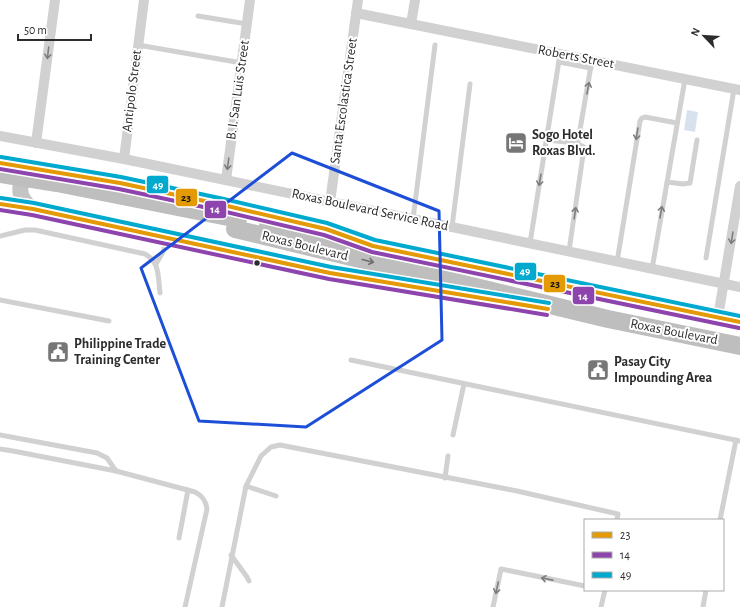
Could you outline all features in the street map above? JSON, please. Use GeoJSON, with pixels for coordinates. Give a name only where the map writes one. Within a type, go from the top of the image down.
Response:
{"type":"FeatureCollection","features":[{"type":"Feature","properties":{"kind":"highway","name":"Roxas Boulevard"},"geometry":{"type":"LineString","coordinates":[[0,174],[57,183],[236,224],[608,319],[740,346]]}},
{"type":"Feature","properties":{"kind":"highway","name":"Roxas Boulevard"},"geometry":{"type":"LineString","coordinates":[[0,185],[45,191],[373,246],[740,322]]}},
{"type":"Feature","properties":{"kind":"main road","name":"Roxas Boulevard"},"geometry":{"type":"LineString","coordinates":[[0,163],[128,185],[326,229],[373,246]]}},
{"type":"Feature","properties":{"kind":"main road"},"geometry":{"type":"LineString","coordinates":[[33,209],[27,206],[22,200],[20,186],[23,179],[28,174],[34,170],[41,169]]}},
{"type":"Feature","properties":{"kind":"main road","name":"Roxas Boulevard"},"geometry":{"type":"LineString","coordinates":[[0,204],[33,209],[330,273],[608,319]]}},
{"type":"Feature","properties":{"kind":"street"},"geometry":{"type":"LineString","coordinates":[[36,143],[55,0]]}},
{"type":"Feature","properties":{"kind":"street","name":"Antipolo Street"},"geometry":{"type":"LineString","coordinates":[[124,159],[144,0]]}},
{"type":"Feature","properties":{"kind":"street","name":"B. I. San Luis Street"},"geometry":{"type":"LineString","coordinates":[[226,180],[250,0]]}},
{"type":"Feature","properties":{"kind":"street","name":"Santa Escolastica Street"},"geometry":{"type":"LineString","coordinates":[[330,202],[358,0]]}},
{"type":"Feature","properties":{"kind":"street"},"geometry":{"type":"LineString","coordinates":[[411,24],[414,0]]}},
{"type":"Feature","properties":{"kind":"street","name":"Roberts Street"},"geometry":{"type":"LineString","coordinates":[[356,13],[560,58],[685,78],[737,89]]}},
{"type":"Feature","properties":{"kind":"street","name":"Roxas Boulevard Service Road"},"geometry":{"type":"LineString","coordinates":[[0,136],[124,159],[740,287]]}},
{"type":"Feature","properties":{"kind":"street"},"geometry":{"type":"LineString","coordinates":[[718,317],[725,284],[740,186]]}},
{"type":"Feature","properties":{"kind":"lane"},"geometry":{"type":"LineString","coordinates":[[198,16],[247,24]]}},
{"type":"Feature","properties":{"kind":"lane"},"geometry":{"type":"LineString","coordinates":[[138,45],[242,63]]}},
{"type":"Feature","properties":{"kind":"lane"},"geometry":{"type":"LineString","coordinates":[[412,219],[435,45]]}},
{"type":"Feature","properties":{"kind":"lane"},"geometry":{"type":"LineString","coordinates":[[530,243],[560,58]]}},
{"type":"Feature","properties":{"kind":"lane"},"geometry":{"type":"LineString","coordinates":[[578,143],[592,64]]}},
{"type":"Feature","properties":{"kind":"lane"},"geometry":{"type":"LineString","coordinates":[[652,269],[685,78]]}},
{"type":"Feature","properties":{"kind":"lane"},"geometry":{"type":"LineString","coordinates":[[452,227],[470,84]]}},
{"type":"Feature","properties":{"kind":"lane"},"geometry":{"type":"LineString","coordinates":[[706,258],[737,89]]}},
{"type":"Feature","properties":{"kind":"lane"},"geometry":{"type":"LineString","coordinates":[[618,262],[640,121],[645,117],[677,123]]}},
{"type":"Feature","properties":{"kind":"lane"},"geometry":{"type":"LineString","coordinates":[[546,140],[578,143],[584,147],[569,251]]}},
{"type":"Feature","properties":{"kind":"lane"},"geometry":{"type":"LineString","coordinates":[[667,182],[683,184],[690,183],[697,140]]}},
{"type":"Feature","properties":{"kind":"lane"},"geometry":{"type":"LineString","coordinates":[[0,236],[24,230],[34,230],[145,254],[151,257],[156,264],[160,293]]}},
{"type":"Feature","properties":{"kind":"lane"},"geometry":{"type":"LineString","coordinates":[[156,264],[163,252],[167,238]]}},
{"type":"Feature","properties":{"kind":"lane"},"geometry":{"type":"LineString","coordinates":[[0,300],[109,321]]}},
{"type":"Feature","properties":{"kind":"lane"},"geometry":{"type":"LineString","coordinates":[[351,360],[738,440],[720,519]]}},
{"type":"Feature","properties":{"kind":"lane"},"geometry":{"type":"LineString","coordinates":[[453,435],[464,384]]}},
{"type":"Feature","properties":{"kind":"lane"},"geometry":{"type":"LineString","coordinates":[[0,435],[97,453],[107,458],[116,472]]}},
{"type":"Feature","properties":{"kind":"lane"},"geometry":{"type":"LineString","coordinates":[[222,607],[231,555],[246,486],[261,456],[271,447],[280,445],[517,491],[618,514],[617,519]]}},
{"type":"Feature","properties":{"kind":"lane"},"geometry":{"type":"LineString","coordinates":[[0,449],[116,472],[188,490],[202,495],[207,505],[207,509],[185,607]]}},
{"type":"Feature","properties":{"kind":"lane"},"geometry":{"type":"LineString","coordinates":[[445,478],[448,456]]}},
{"type":"Feature","properties":{"kind":"lane"},"geometry":{"type":"LineString","coordinates":[[246,486],[276,496]]}},
{"type":"Feature","properties":{"kind":"lane"},"geometry":{"type":"LineString","coordinates":[[178,538],[188,490]]}},
{"type":"Feature","properties":{"kind":"lane"},"geometry":{"type":"LineString","coordinates":[[231,555],[249,581]]}},
{"type":"Feature","properties":{"kind":"lane"},"geometry":{"type":"LineString","coordinates":[[493,607],[501,569],[584,586]]}},
{"type":"Feature","properties":{"kind":"lane"},"geometry":{"type":"LineString","coordinates":[[601,607],[605,591]]}},
{"type":"Feature","properties":{"kind":"lane"},"geometry":{"type":"LineString","coordinates":[[703,607],[706,591]]}},
{"type":"Feature","properties":{"kind":"highlighted area"},"geometry":{"type":"Polygon","coordinates":[[[292,153],[439,211],[442,340],[306,427],[199,421],[141,268],[292,153]]]}},
{"type":"Feature","properties":{"kind":"shaded area"},"geometry":{"type":"Polygon","coordinates":[[[687,110],[698,112],[695,132],[684,130],[687,110]]]}},
{"type":"Feature","properties":{"kind":"transit line","name":"49"},"geometry":{"type":"LineString","coordinates":[[1,157],[121,177],[224,199],[327,223],[375,240],[740,316]]}},
{"type":"Feature","properties":{"kind":"transit line","name":"23"},"geometry":{"type":"LineString","coordinates":[[0,163],[120,183],[223,205],[326,229],[373,246],[740,322]]}},
{"type":"Feature","properties":{"kind":"transit line","name":"14"},"geometry":{"type":"LineString","coordinates":[[0,169],[119,189],[222,211],[324,235],[372,252],[739,328]]}},
{"type":"Feature","properties":{"kind":"transit line","name":"49"},"geometry":{"type":"LineString","coordinates":[[1,198],[34,203],[331,267],[549,303]]}},
{"type":"Feature","properties":{"kind":"transit line","name":"23"},"geometry":{"type":"LineString","coordinates":[[0,204],[33,209],[330,273],[548,309]]}},
{"type":"Feature","properties":{"kind":"transit line","name":"14"},"geometry":{"type":"LineString","coordinates":[[0,210],[32,215],[329,279],[547,315]]}},
{"type":"Feature","properties":{"kind":"place","name":"Sogo Hotel Roxas Blvd."},"geometry":{"type":"Point","coordinates":[516,143]}},
{"type":"Feature","properties":{"kind":"place","name":"Philippine Trade Training Center"},"geometry":{"type":"Point","coordinates":[58,352]}},
{"type":"Feature","properties":{"kind":"place","name":"Pasay City Impounding Area"},"geometry":{"type":"Point","coordinates":[598,370]}}]}
